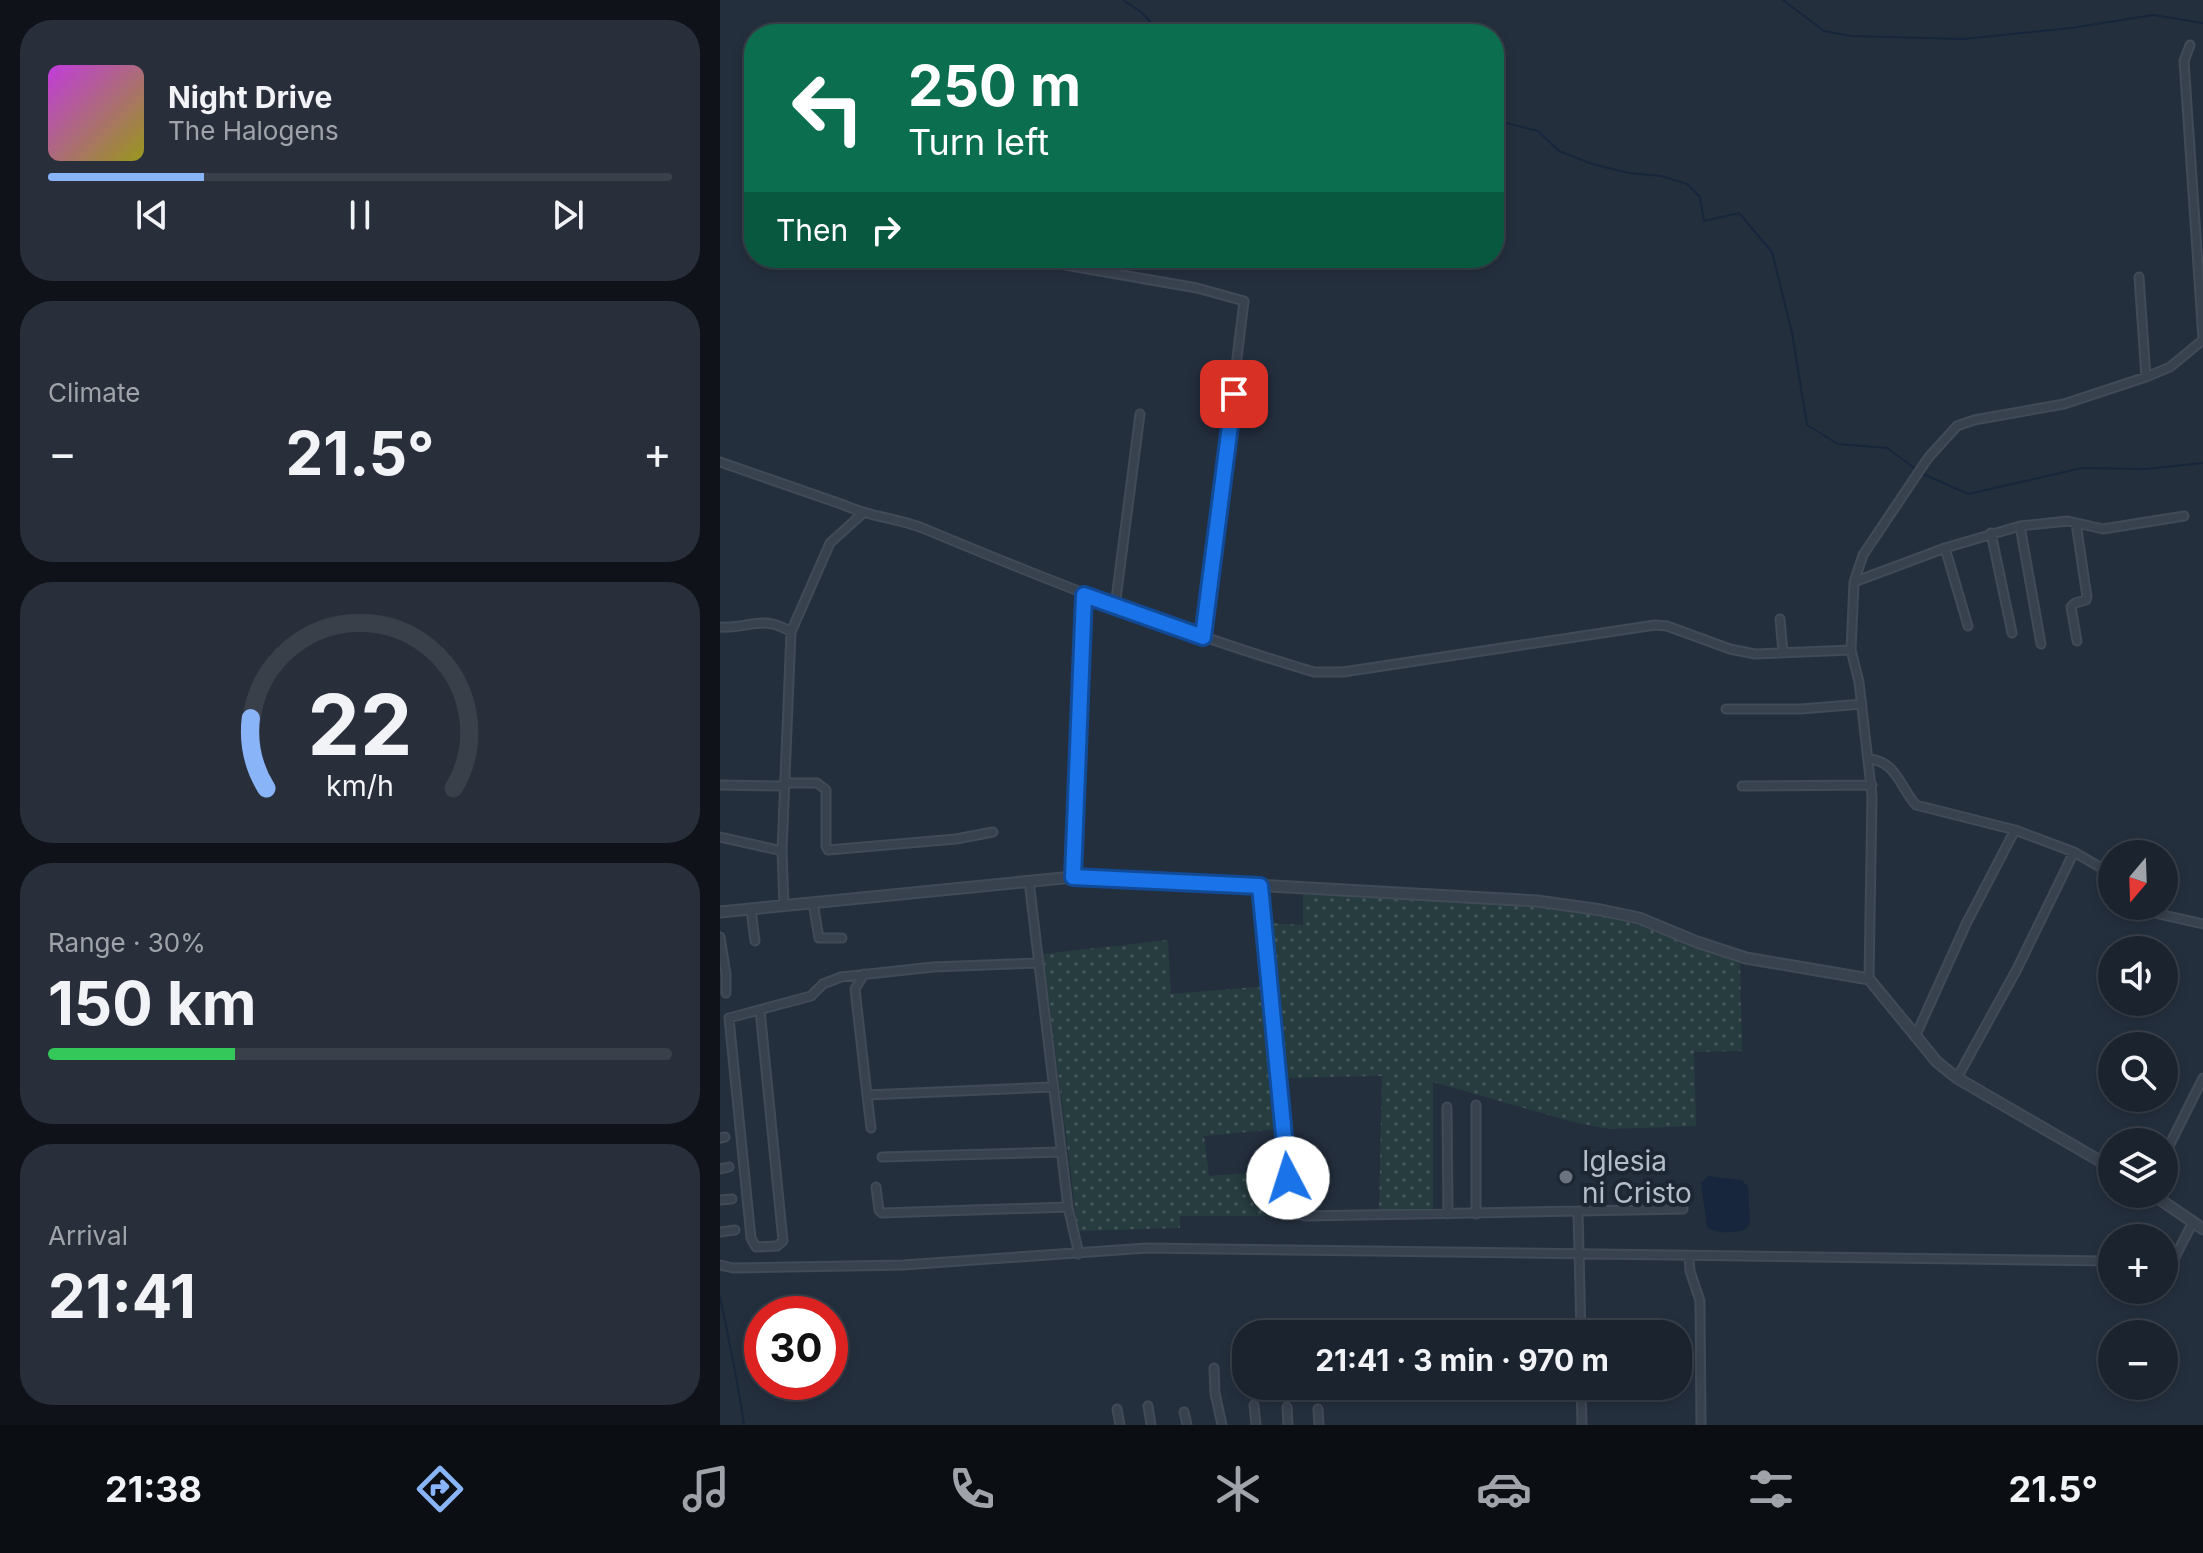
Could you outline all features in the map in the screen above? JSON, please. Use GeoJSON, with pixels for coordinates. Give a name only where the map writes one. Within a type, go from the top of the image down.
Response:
{"type":"FeatureCollection","features":[{"type":"Feature","properties":{"kind":"street"},"geometry":{"type":"LineString","coordinates":[[2098,1160],[1957,1078],[1937,1062],[1869,979],[1872,785],[1862,704],[1851,650],[1854,582],[1863,555],[1928,458],[1957,426],[2064,404],[2146,377],[2170,367],[2203,340],[2184,61],[2190,45]]}},
{"type":"Feature","properties":{"kind":"street"},"geometry":{"type":"LineString","coordinates":[[1082,268],[1197,288],[1244,301],[1203,637]]}},
{"type":"Feature","properties":{"kind":"street"},"geometry":{"type":"LineString","coordinates":[[2139,277],[2146,377]]}},
{"type":"Feature","properties":{"kind":"street"},"geometry":{"type":"LineString","coordinates":[[1115,607],[1140,414]]}},
{"type":"Feature","properties":{"kind":"street"},"geometry":{"type":"LineString","coordinates":[[720,462],[862,514],[917,526],[1115,607],[1327,674],[1655,625],[1667,626],[1744,653],[1851,650]]}},
{"type":"Feature","properties":{"kind":"street"},"geometry":{"type":"LineString","coordinates":[[784,906],[782,851],[791,632],[830,543],[862,514]]}},
{"type":"Feature","properties":{"kind":"street"},"geometry":{"type":"LineString","coordinates":[[1854,582],[1945,548],[2020,526],[2068,521],[2103,529],[2184,516]]}},
{"type":"Feature","properties":{"kind":"street"},"geometry":{"type":"LineString","coordinates":[[2076,523],[2087,597],[2071,607],[2077,641]]}},
{"type":"Feature","properties":{"kind":"street"},"geometry":{"type":"LineString","coordinates":[[2020,526],[2041,644]]}},
{"type":"Feature","properties":{"kind":"street"},"geometry":{"type":"LineString","coordinates":[[1991,533],[2012,633]]}},
{"type":"Feature","properties":{"kind":"street"},"geometry":{"type":"LineString","coordinates":[[1945,548],[1968,626]]}},
{"type":"Feature","properties":{"kind":"street"},"geometry":{"type":"LineString","coordinates":[[1073,877],[1084,595]]}},
{"type":"Feature","properties":{"kind":"street"},"geometry":{"type":"LineString","coordinates":[[1780,619],[1783,652]]}},
{"type":"Feature","properties":{"kind":"street"},"geometry":{"type":"LineString","coordinates":[[720,627],[731,628],[763,621],[773,622],[791,632]]}},
{"type":"Feature","properties":{"kind":"street"},"geometry":{"type":"LineString","coordinates":[[1726,709],[1801,709],[1862,704]]}},
{"type":"Feature","properties":{"kind":"street"},"geometry":{"type":"LineString","coordinates":[[1869,759],[1884,761],[1894,770],[1916,805],[2015,830],[2074,852],[2098,866]]}},
{"type":"Feature","properties":{"kind":"street"},"geometry":{"type":"LineString","coordinates":[[720,785],[817,783],[826,790],[828,850],[956,839],[993,832]]}},
{"type":"Feature","properties":{"kind":"street"},"geometry":{"type":"LineString","coordinates":[[1742,786],[1872,785]]}},
{"type":"Feature","properties":{"kind":"street"},"geometry":{"type":"LineString","coordinates":[[1915,1037],[1967,922],[2015,830]]}},
{"type":"Feature","properties":{"kind":"street"},"geometry":{"type":"LineString","coordinates":[[720,837],[782,851]]}},
{"type":"Feature","properties":{"kind":"street"},"geometry":{"type":"LineString","coordinates":[[1957,1078],[2017,969],[2074,852]]}},
{"type":"Feature","properties":{"kind":"street"},"geometry":{"type":"LineString","coordinates":[[720,912],[1073,877],[1537,901],[1639,918],[1746,958],[1869,979]]}},
{"type":"Feature","properties":{"kind":"street"},"geometry":{"type":"LineString","coordinates":[[1029,881],[1068,1207],[1079,1254]]}},
{"type":"Feature","properties":{"kind":"street"},"geometry":{"type":"LineString","coordinates":[[1260,886],[1292,1212],[1305,1216],[1683,1209]]}},
{"type":"Feature","properties":{"kind":"street"},"geometry":{"type":"LineString","coordinates":[[813,903],[819,938],[842,938]]}},
{"type":"Feature","properties":{"kind":"street"},"geometry":{"type":"LineString","coordinates":[[751,910],[755,941]]}},
{"type":"Feature","properties":{"kind":"street"},"geometry":{"type":"LineString","coordinates":[[2178,918],[2203,924]]}},
{"type":"Feature","properties":{"kind":"street"},"geometry":{"type":"LineString","coordinates":[[720,937],[726,993]]}},
{"type":"Feature","properties":{"kind":"street"},"geometry":{"type":"LineString","coordinates":[[760,1010],[783,1241],[777,1246],[756,1247],[751,1238],[728,1021],[732,1015],[811,996],[829,981],[864,974],[933,967],[1038,963]]}},
{"type":"Feature","properties":{"kind":"street"},"geometry":{"type":"LineString","coordinates":[[864,974],[855,989],[871,1128]]}},
{"type":"Feature","properties":{"kind":"street"},"geometry":{"type":"LineString","coordinates":[[2178,1128],[2203,1078]]}},
{"type":"Feature","properties":{"kind":"street"},"geometry":{"type":"LineString","coordinates":[[867,1095],[1052,1087]]}},
{"type":"Feature","properties":{"kind":"street"},"geometry":{"type":"LineString","coordinates":[[1476,1105],[1476,1214]]}},
{"type":"Feature","properties":{"kind":"street"},"geometry":{"type":"LineString","coordinates":[[1447,1107],[1448,1214]]}},
{"type":"Feature","properties":{"kind":"street"},"geometry":{"type":"LineString","coordinates":[[882,1157],[1061,1152]]}},
{"type":"Feature","properties":{"kind":"street"},"geometry":{"type":"LineString","coordinates":[[720,1169],[729,1167]]}},
{"type":"Feature","properties":{"kind":"street"},"geometry":{"type":"LineString","coordinates":[[876,1187],[882,1213],[1068,1207]]}},
{"type":"Feature","properties":{"kind":"street"},"geometry":{"type":"LineString","coordinates":[[720,1200],[732,1199]]}},
{"type":"Feature","properties":{"kind":"street"},"geometry":{"type":"LineString","coordinates":[[2171,1208],[2203,1229]]}},
{"type":"Feature","properties":{"kind":"street"},"geometry":{"type":"LineString","coordinates":[[1578,1211],[1581,1320]]}},
{"type":"Feature","properties":{"kind":"street"},"geometry":{"type":"LineString","coordinates":[[2178,1251],[2192,1224]]}},
{"type":"Feature","properties":{"kind":"street"},"geometry":{"type":"LineString","coordinates":[[720,1232],[735,1230]]}},
{"type":"Feature","properties":{"kind":"street"},"geometry":{"type":"LineString","coordinates":[[720,1265],[733,1268],[903,1265],[1147,1248],[2098,1261]]}},
{"type":"Feature","properties":{"kind":"street"},"geometry":{"type":"LineString","coordinates":[[1689,1256],[1690,1271],[1700,1301],[1701,1425]]}},
{"type":"Feature","properties":{"kind":"street"},"geometry":{"type":"LineString","coordinates":[[1214,1368],[1215,1393],[1222,1425]]}},
{"type":"Feature","properties":{"kind":"street"},"geometry":{"type":"LineString","coordinates":[[1581,1400],[1582,1425]]}},
{"type":"Feature","properties":{"kind":"street"},"geometry":{"type":"LineString","coordinates":[[1254,1405],[1256,1425]]}},
{"type":"Feature","properties":{"kind":"street"},"geometry":{"type":"LineString","coordinates":[[1148,1406],[1151,1425]]}},
{"type":"Feature","properties":{"kind":"street"},"geometry":{"type":"LineString","coordinates":[[1287,1407],[1288,1425]]}},
{"type":"Feature","properties":{"kind":"street"},"geometry":{"type":"LineString","coordinates":[[1117,1409],[1120,1425]]}},
{"type":"Feature","properties":{"kind":"street"},"geometry":{"type":"LineString","coordinates":[[1318,1409],[1319,1425]]}},
{"type":"Feature","properties":{"kind":"street"},"geometry":{"type":"LineString","coordinates":[[1184,1412],[1187,1425]]}},
{"type":"Feature","properties":{"kind":"green space"},"geometry":{"type":"Polygon","coordinates":[[[1303,893],[1454,899],[1629,918],[1740,961],[1742,1051],[1694,1052],[1696,1126],[1610,1129],[1577,1123],[1433,1082],[1433,1211],[1379,1210],[1382,1076],[1282,1078],[1268,923],[1303,925],[1303,893]]]}},
{"type":"Feature","properties":{"kind":"green space"},"geometry":{"type":"Polygon","coordinates":[[[1168,940],[1171,994],[1266,986],[1281,1129],[1204,1136],[1209,1176],[1285,1170],[1290,1216],[1180,1216],[1180,1228],[1078,1231],[1043,954],[1168,940]]]}},
{"type":"Feature","properties":{"kind":"water"},"geometry":{"type":"Polygon","coordinates":[[[1708,1176],[1741,1180],[1748,1186],[1750,1222],[1747,1228],[1727,1232],[1707,1227],[1701,1183],[1708,1176]]]}},
{"type":"Feature","properties":{"kind":"waterway"},"geometry":{"type":"LineString","coordinates":[[1123,0],[1152,24]]}},
{"type":"Feature","properties":{"kind":"waterway"},"geometry":{"type":"LineString","coordinates":[[1783,0],[1824,31],[1851,36],[1963,39],[2071,28],[2153,15],[2203,23]]}},
{"type":"Feature","properties":{"kind":"waterway"},"geometry":{"type":"LineString","coordinates":[[1504,122],[1538,131],[1559,151],[1592,164],[1629,173],[1661,176],[1687,184],[1700,197],[1704,221],[1739,213],[1772,252],[1792,333],[1807,425],[1838,444],[1887,448],[1916,469]]}},
{"type":"Feature","properties":{"kind":"waterway"},"geometry":{"type":"LineString","coordinates":[[1921,473],[1968,494],[2082,468],[2146,469],[2203,463]]}},
{"type":"Feature","properties":{"kind":"waterway"},"geometry":{"type":"LineString","coordinates":[[720,1297],[744,1425]]}},
{"type":"Feature","properties":{"kind":"place","name":"Iglesia ni Cristo"},"geometry":{"type":"Point","coordinates":[1566,1177]}},
{"type":"Feature","properties":{"kind":"route"},"geometry":{"type":"LineString","coordinates":[[1234,394],[1203,637],[1084,595],[1073,877],[1260,886],[1288,1178]]}}]}
